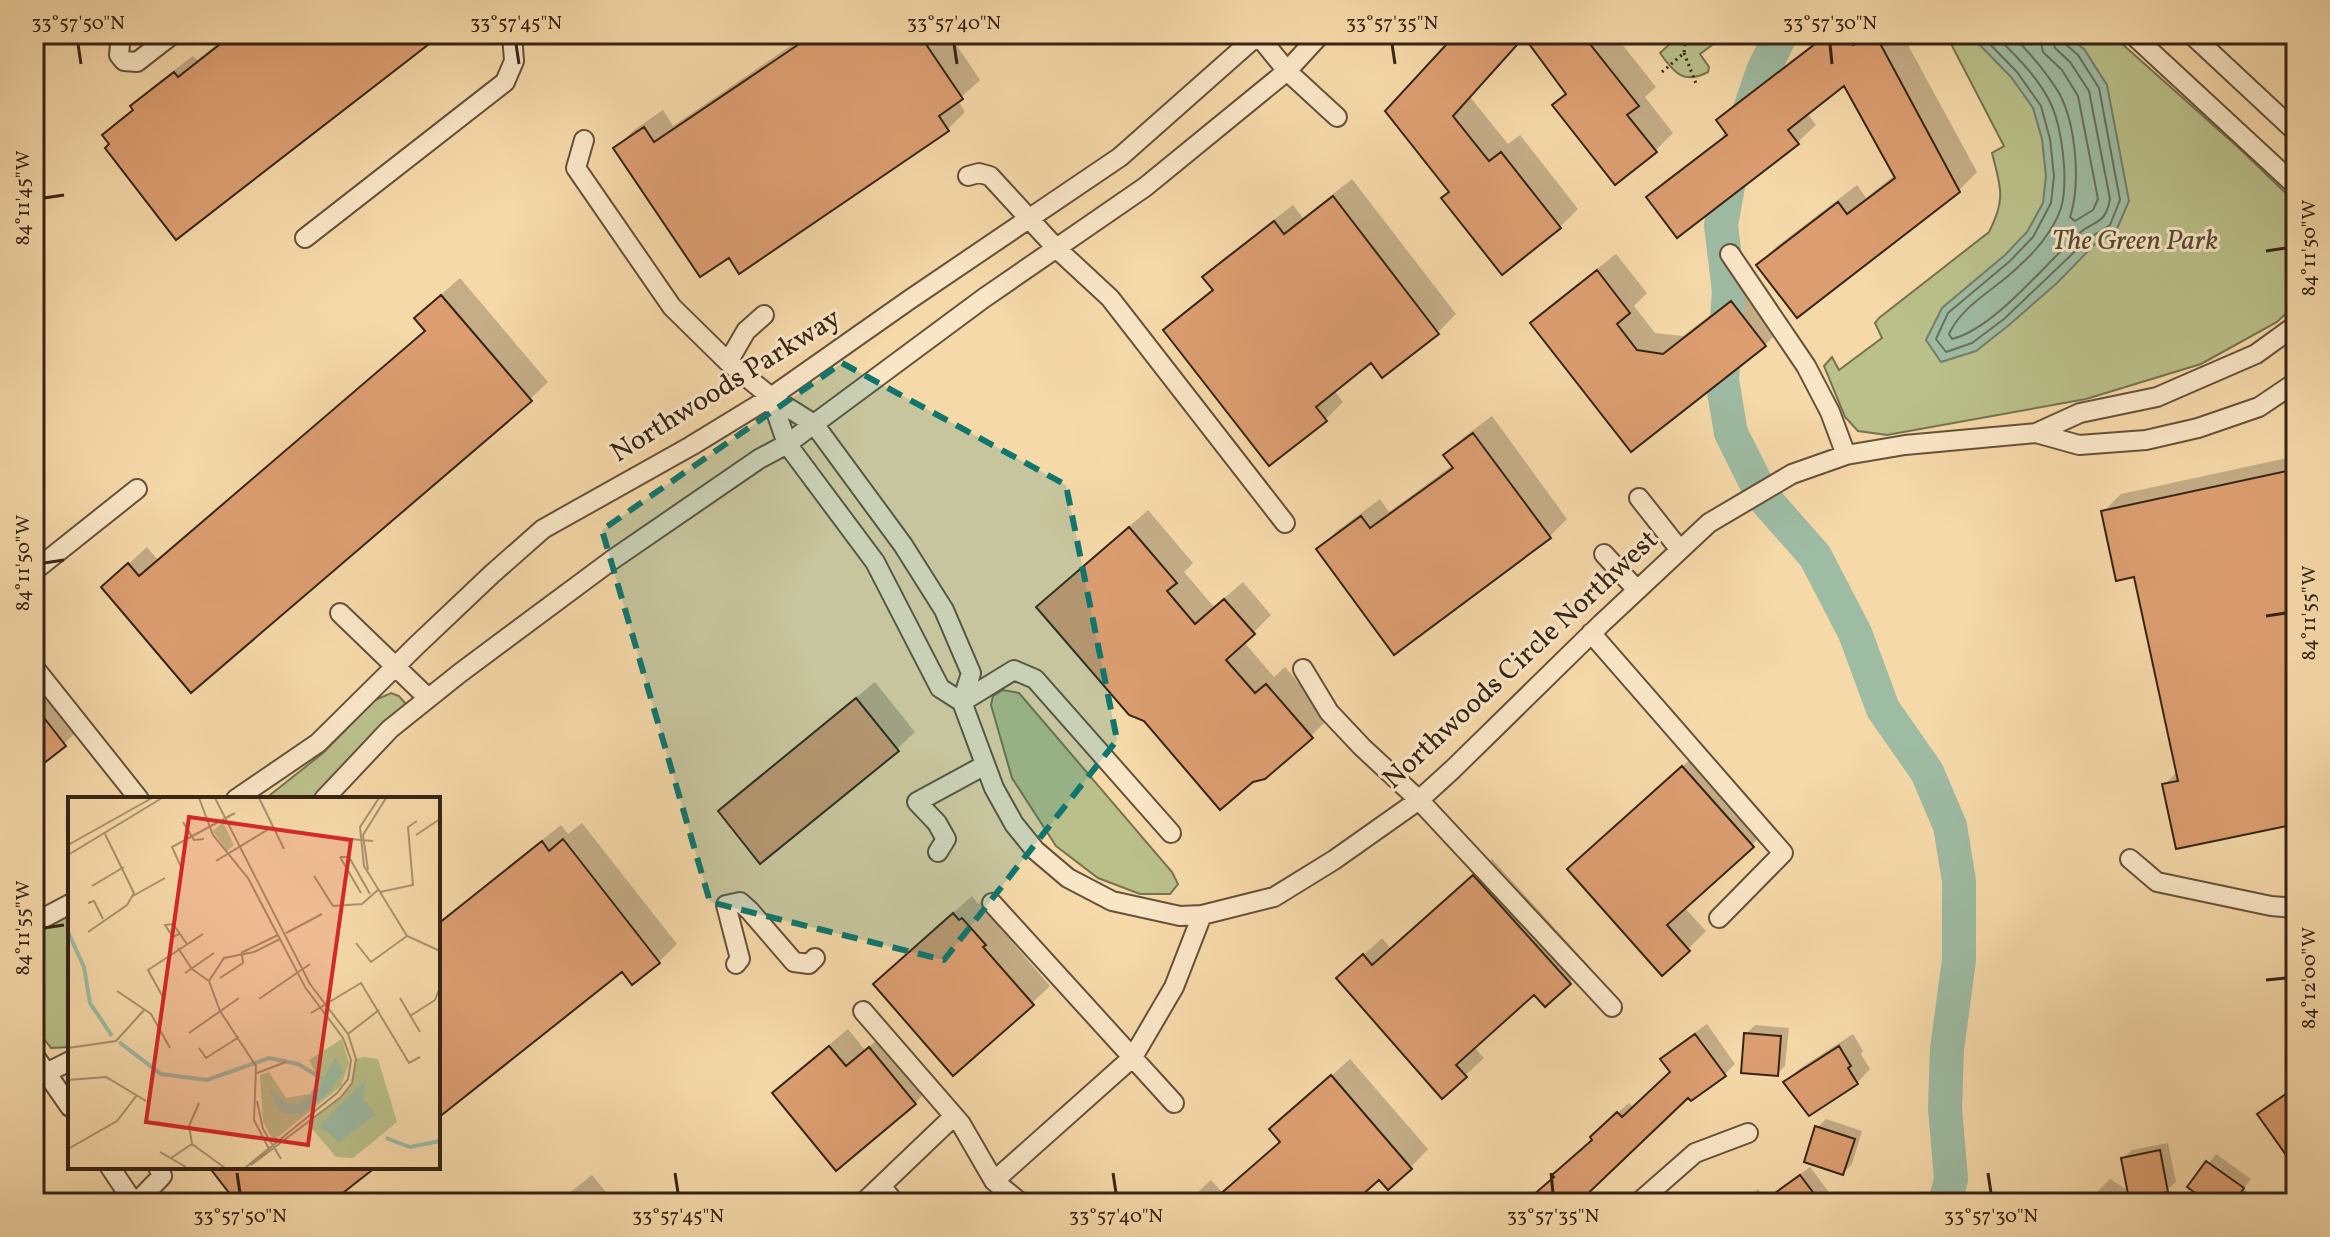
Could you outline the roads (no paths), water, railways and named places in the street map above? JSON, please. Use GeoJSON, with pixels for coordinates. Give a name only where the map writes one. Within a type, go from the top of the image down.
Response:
{"type":"FeatureCollection","features":[{"type":"Feature","properties":{"kind":"street"},"geometry":{"type":"LineString","coordinates":[[121,34],[119,55],[124,61],[137,62],[173,34]]}},
{"type":"Feature","properties":{"kind":"street"},"geometry":{"type":"LineString","coordinates":[[305,238],[505,82],[514,61],[512,34]]}},
{"type":"Feature","properties":{"kind":"street"},"geometry":{"type":"LineString","coordinates":[[1258,34],[1287,71],[1337,117]]}},
{"type":"Feature","properties":{"kind":"street","name":"Northwoods Parkway"},"geometry":{"type":"LineString","coordinates":[[239,797],[318,743],[492,574],[543,529],[771,397],[1120,157],[1258,34]]}},
{"type":"Feature","properties":{"kind":"street"},"geometry":{"type":"LineString","coordinates":[[326,797],[390,729],[428,698],[612,560],[759,459],[787,444],[1145,187],[1287,71],[1321,34]]}},
{"type":"Feature","properties":{"kind":"street"},"geometry":{"type":"LineString","coordinates":[[2132,34],[2296,186]]}},
{"type":"Feature","properties":{"kind":"street"},"geometry":{"type":"LineString","coordinates":[[2191,34],[2296,132]]}},
{"type":"Feature","properties":{"kind":"street"},"geometry":{"type":"LineString","coordinates":[[584,140],[576,168],[672,307],[728,362],[771,397]]}},
{"type":"Feature","properties":{"kind":"street"},"geometry":{"type":"LineString","coordinates":[[968,176],[979,173],[990,176],[1056,248],[1110,298],[1285,523]]}},
{"type":"Feature","properties":{"kind":"street"},"geometry":{"type":"LineString","coordinates":[[1730,254],[1806,366],[1830,412],[1846,455]]}},
{"type":"Feature","properties":{"kind":"street"},"geometry":{"type":"LineString","coordinates":[[728,362],[746,331],[764,315]]}},
{"type":"Feature","properties":{"kind":"street","name":"Northwoods Circle Northwest"},"geometry":{"type":"LineString","coordinates":[[771,397],[814,424],[903,545],[944,610],[971,673],[962,702],[985,765],[1014,824],[1035,850],[1068,878],[1112,901],[1180,916],[1202,915],[1274,897],[1334,860],[1419,800],[1709,523],[1792,474],[1846,455],[1905,445],[2036,433],[2080,413],[2169,393],[2256,354],[2296,325]]}},
{"type":"Feature","properties":{"kind":"street","name":"Northwoods Circle Northwest"},"geometry":{"type":"LineString","coordinates":[[2036,433],[2079,445],[2146,440],[2198,428],[2259,407],[2296,382]]}},
{"type":"Feature","properties":{"kind":"street","name":"Northwoods Circle Northwest"},"geometry":{"type":"LineString","coordinates":[[771,397],[787,444],[875,562],[940,688],[962,702]]}},
{"type":"Feature","properties":{"kind":"street"},"geometry":{"type":"LineString","coordinates":[[34,571],[137,489]]}},
{"type":"Feature","properties":{"kind":"street"},"geometry":{"type":"LineString","coordinates":[[1639,498],[1680,550]]}},
{"type":"Feature","properties":{"kind":"street"},"geometry":{"type":"LineString","coordinates":[[1604,554],[1637,590]]}},
{"type":"Feature","properties":{"kind":"street"},"geometry":{"type":"LineString","coordinates":[[340,613],[428,698]]}},
{"type":"Feature","properties":{"kind":"street"},"geometry":{"type":"LineString","coordinates":[[1591,633],[1783,853],[1719,918]]}},
{"type":"Feature","properties":{"kind":"street"},"geometry":{"type":"LineString","coordinates":[[34,667],[137,797]]}},
{"type":"Feature","properties":{"kind":"street"},"geometry":{"type":"LineString","coordinates":[[1303,669],[1329,712],[1419,800],[1612,1007]]}},
{"type":"Feature","properties":{"kind":"street"},"geometry":{"type":"LineString","coordinates":[[962,702],[1014,670],[1035,679],[1171,833]]}},
{"type":"Feature","properties":{"kind":"street"},"geometry":{"type":"LineString","coordinates":[[938,852],[946,839],[937,823],[917,802],[985,765]]}},
{"type":"Feature","properties":{"kind":"street"},"geometry":{"type":"LineString","coordinates":[[2130,859],[2157,882],[2271,906],[2296,908]]}},
{"type":"Feature","properties":{"kind":"street"},"geometry":{"type":"LineString","coordinates":[[736,964],[740,959],[739,952],[726,905],[740,902],[794,962],[809,964],[815,958]]}},
{"type":"Feature","properties":{"kind":"street"},"geometry":{"type":"LineString","coordinates":[[992,903],[1174,1103]]}},
{"type":"Feature","properties":{"kind":"street"},"geometry":{"type":"LineString","coordinates":[[34,923],[68,905]]}},
{"type":"Feature","properties":{"kind":"street"},"geometry":{"type":"LineString","coordinates":[[994,1181],[1133,1057],[1174,987],[1202,915]]}},
{"type":"Feature","properties":{"kind":"street"},"geometry":{"type":"LineString","coordinates":[[863,1011],[954,1116],[994,1181],[1021,1203]]}},
{"type":"Feature","properties":{"kind":"street"},"geometry":{"type":"LineString","coordinates":[[34,1055],[40,1076],[68,1105]]}},
{"type":"Feature","properties":{"kind":"street"},"geometry":{"type":"LineString","coordinates":[[40,1076],[68,1062]]}},
{"type":"Feature","properties":{"kind":"street"},"geometry":{"type":"LineString","coordinates":[[863,1203],[954,1116]]}},
{"type":"Feature","properties":{"kind":"street"},"geometry":{"type":"LineString","coordinates":[[1638,1203],[1695,1153],[1748,1133]]}},
{"type":"Feature","properties":{"kind":"street"},"geometry":{"type":"LineString","coordinates":[[111,1169],[135,1203],[162,1176],[159,1169]]}},
{"type":"Feature","properties":{"kind":"street"},"geometry":{"type":"LineString","coordinates":[[881,1186],[895,1203]]}},
{"type":"Feature","properties":{"kind":"water"},"geometry":{"type":"Polygon","coordinates":[[[1969,34],[2065,34],[2084,49],[2107,85],[2129,201],[2116,231],[2095,244],[2009,325],[1976,351],[1941,362],[1926,340],[1942,308],[2005,255],[2027,232],[2043,203],[2046,176],[2042,139],[2033,108],[2011,77],[1969,34]]]}},
{"type":"Feature","properties":{"kind":"waterway"},"geometry":{"type":"LineString","coordinates":[[1781,34],[1763,71],[1733,159],[1721,225],[1729,292],[1722,380],[1731,433],[1763,497],[1815,556],[1855,633],[1883,709],[1927,772],[1950,826],[1959,881],[1959,960],[1947,1049],[1945,1108],[1951,1179],[1945,1203]]}},
{"type":"Feature","properties":{"kind":"park label","name":"The Green Park"},"geometry":{"type":"Point","coordinates":[2135,241]}}]}
